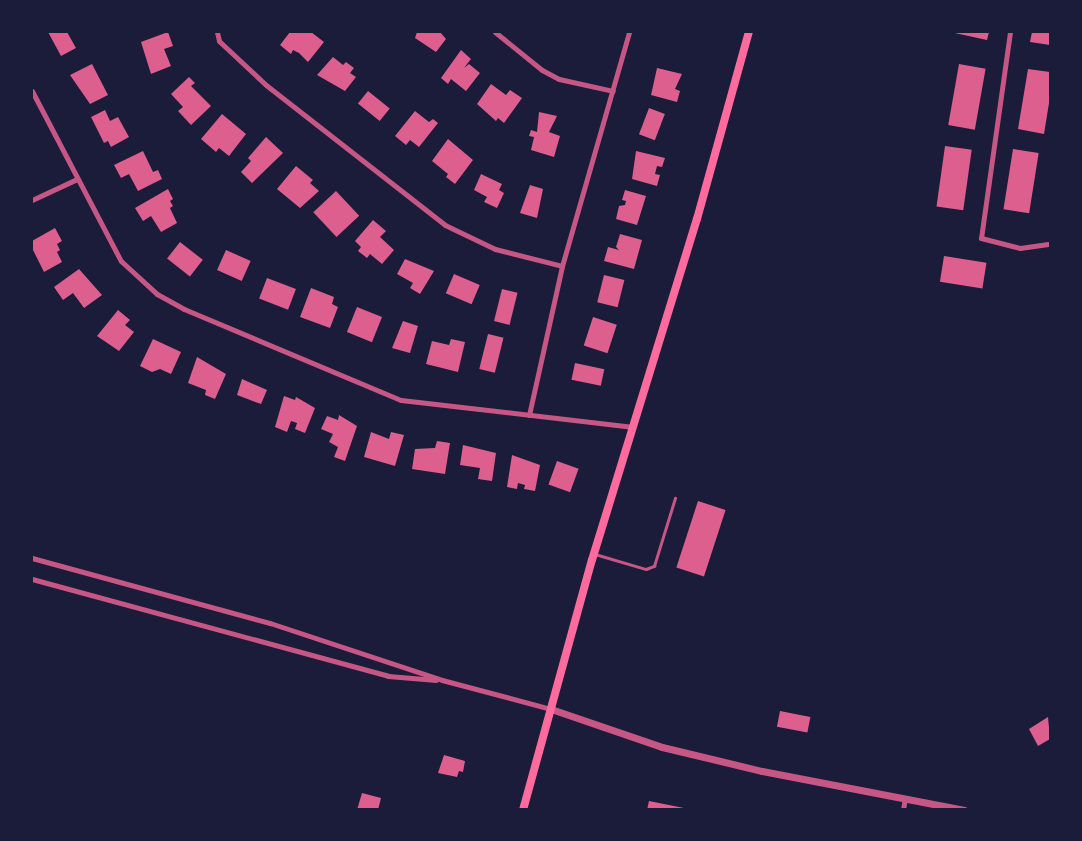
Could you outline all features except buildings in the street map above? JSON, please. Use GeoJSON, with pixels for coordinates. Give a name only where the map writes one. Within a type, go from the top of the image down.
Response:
{"type":"FeatureCollection","features":[{"type":"Feature","properties":{"kind":"main road"},"geometry":{"type":"LineString","coordinates":[[523,810],[594,554],[697,219],[749,32]]}},
{"type":"Feature","properties":{"kind":"street"},"geometry":{"type":"LineString","coordinates":[[216,32],[219,41],[266,85],[446,225],[495,248],[562,266]]}},
{"type":"Feature","properties":{"kind":"street"},"geometry":{"type":"LineString","coordinates":[[495,32],[542,70],[559,79],[613,91]]}},
{"type":"Feature","properties":{"kind":"street"},"geometry":{"type":"LineString","coordinates":[[529,415],[562,266],[629,32]]}},
{"type":"Feature","properties":{"kind":"street"},"geometry":{"type":"LineString","coordinates":[[1010,32],[981,238],[1020,248],[1051,244]]}},
{"type":"Feature","properties":{"kind":"street"},"geometry":{"type":"LineString","coordinates":[[32,91],[121,261],[157,294],[184,309],[401,400],[633,427]]}},
{"type":"Feature","properties":{"kind":"street"},"geometry":{"type":"LineString","coordinates":[[32,200],[77,179]]}},
{"type":"Feature","properties":{"kind":"street"},"geometry":{"type":"LineString","coordinates":[[32,558],[270,623],[442,680],[551,709],[675,750],[762,771],[964,810]]}},
{"type":"Feature","properties":{"kind":"street"},"geometry":{"type":"LineString","coordinates":[[32,579],[388,676],[442,680]]}},
{"type":"Feature","properties":{"kind":"street"},"geometry":{"type":"LineString","coordinates":[[903,810],[905,798]]}},
{"type":"Feature","properties":{"kind":"lane"},"geometry":{"type":"LineString","coordinates":[[594,554],[646,569],[654,566],[675,498]]}}]}
